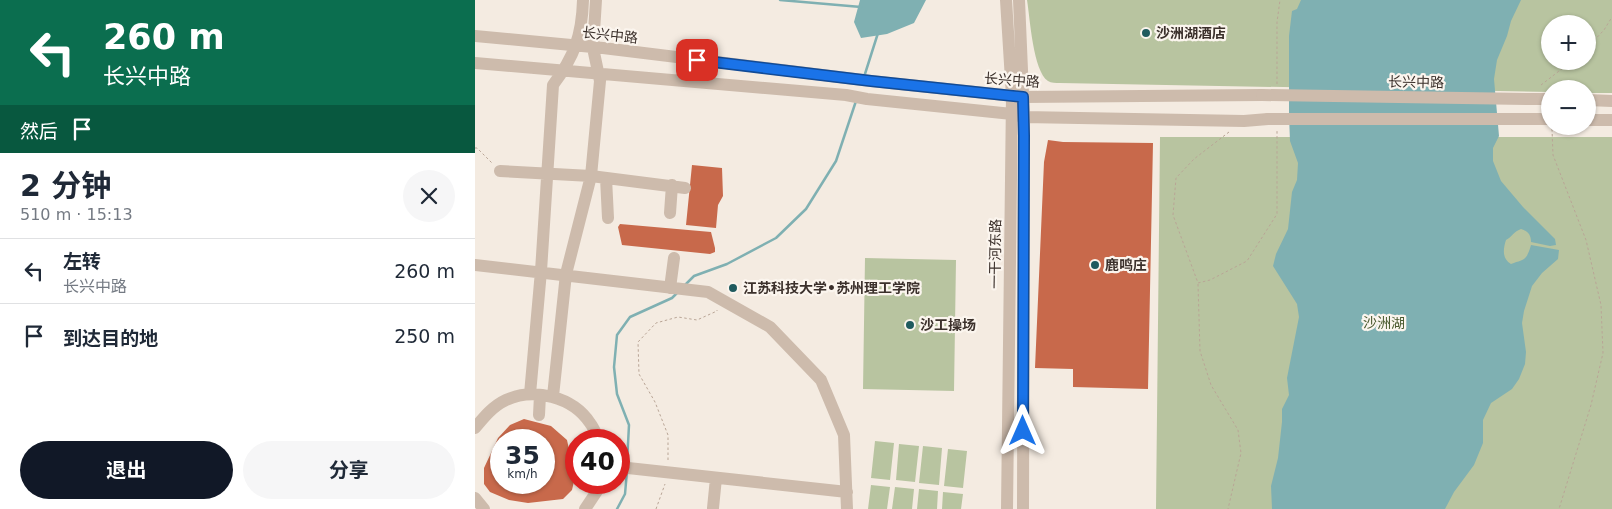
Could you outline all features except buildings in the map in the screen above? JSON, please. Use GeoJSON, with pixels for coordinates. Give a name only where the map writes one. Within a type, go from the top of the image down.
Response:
{"type":"FeatureCollection","features":[{"type":"Feature","properties":{"kind":"street"},"geometry":{"type":"LineString","coordinates":[[539,415],[541,395],[541,271],[553,85],[564,70],[577,46],[583,20],[583,0]]}},
{"type":"Feature","properties":{"kind":"street"},"geometry":{"type":"LineString","coordinates":[[541,395],[566,274],[591,176],[600,81],[593,48],[596,0]]}},
{"type":"Feature","properties":{"kind":"street","name":"一干河东路"},"geometry":{"type":"LineString","coordinates":[[1007,0],[1018,97]]}},
{"type":"Feature","properties":{"kind":"street","name":"一干河东路"},"geometry":{"type":"LineString","coordinates":[[1019,0],[1018,115],[1023,509]]}},
{"type":"Feature","properties":{"kind":"street","name":"长兴中路"},"geometry":{"type":"LineString","coordinates":[[475,36],[1018,97],[1261,95],[1541,99]]}},
{"type":"Feature","properties":{"kind":"street"},"geometry":{"type":"LineString","coordinates":[[475,63],[847,95],[867,99],[1018,115],[1272,123],[1541,120]]}},
{"type":"Feature","properties":{"kind":"street"},"geometry":{"type":"LineString","coordinates":[[1596,100],[1612,101]]}},
{"type":"Feature","properties":{"kind":"street","name":"一干河东路"},"geometry":{"type":"LineString","coordinates":[[1007,509],[1018,115]]}},
{"type":"Feature","properties":{"kind":"street"},"geometry":{"type":"LineString","coordinates":[[1596,120],[1612,120]]}},
{"type":"Feature","properties":{"kind":"street"},"geometry":{"type":"LineString","coordinates":[[500,171],[591,176],[678,186],[670,213]]}},
{"type":"Feature","properties":{"kind":"street"},"geometry":{"type":"LineString","coordinates":[[606,178],[608,218]]}},
{"type":"Feature","properties":{"kind":"street"},"geometry":{"type":"LineString","coordinates":[[673,288],[674,258]]}},
{"type":"Feature","properties":{"kind":"street"},"geometry":{"type":"LineString","coordinates":[[475,265],[541,271],[709,292],[770,327],[821,380],[845,436],[847,509]]}},
{"type":"Feature","properties":{"kind":"street"},"geometry":{"type":"LineString","coordinates":[[475,428],[487,412],[507,400],[541,395],[574,406],[590,422],[594,429]]}},
{"type":"Feature","properties":{"kind":"street"},"geometry":{"type":"LineString","coordinates":[[630,469],[847,492]]}},
{"type":"Feature","properties":{"kind":"street"},"geometry":{"type":"LineString","coordinates":[[713,508],[716,478]]}},
{"type":"Feature","properties":{"kind":"street"},"geometry":{"type":"LineString","coordinates":[[585,509],[595,494]]}},
{"type":"Feature","properties":{"kind":"street"},"geometry":{"type":"LineString","coordinates":[[475,498],[484,509]]}},
{"type":"Feature","properties":{"kind":"path"},"geometry":{"type":"LineString","coordinates":[[1277,89],[1277,22],[1280,0]]}},
{"type":"Feature","properties":{"kind":"path"},"geometry":{"type":"LineString","coordinates":[[1596,38],[1612,17]]}},
{"type":"Feature","properties":{"kind":"path"},"geometry":{"type":"LineString","coordinates":[[1547,80],[1560,70]]}},
{"type":"Feature","properties":{"kind":"path"},"geometry":{"type":"LineString","coordinates":[[1197,283],[1210,280],[1247,260],[1277,214],[1272,123]]}},
{"type":"Feature","properties":{"kind":"path"},"geometry":{"type":"LineString","coordinates":[[1228,509],[1241,453],[1238,430],[1211,385],[1200,351],[1197,283],[1173,215],[1176,178],[1194,159],[1229,132]]}},
{"type":"Feature","properties":{"kind":"path"},"geometry":{"type":"LineString","coordinates":[[1552,135],[1553,155],[1586,240],[1601,305],[1603,353],[1591,405],[1559,509]]}},
{"type":"Feature","properties":{"kind":"path"},"geometry":{"type":"LineString","coordinates":[[475,148],[500,171]]}},
{"type":"Feature","properties":{"kind":"path"},"geometry":{"type":"LineString","coordinates":[[656,509],[663,492],[667,473],[668,435],[655,402],[639,374],[638,342],[656,323],[678,318],[697,320],[717,311],[714,296]]}},
{"type":"Feature","properties":{"kind":"green space"},"geometry":{"type":"Polygon","coordinates":[[[1027,0],[1612,0],[1612,93],[1596,93],[1596,80],[1541,80],[1541,92],[1054,83],[1048,81],[1043,75],[1033,44],[1027,0]]]}},
{"type":"Feature","properties":{"kind":"green space","name":"沙洲湖"},"geometry":{"type":"Polygon","coordinates":[[[1160,137],[1612,137],[1612,509],[1156,509],[1160,137]]]}},
{"type":"Feature","properties":{"kind":"green space","name":"沙工操场"},"geometry":{"type":"Polygon","coordinates":[[[865,258],[956,260],[954,391],[863,389],[865,258]]]}},
{"type":"Feature","properties":{"kind":"green space"},"geometry":{"type":"Polygon","coordinates":[[[875,441],[894,443],[890,480],[871,478],[875,441]]]}},
{"type":"Feature","properties":{"kind":"green space"},"geometry":{"type":"Polygon","coordinates":[[[899,444],[919,446],[915,482],[896,480],[899,444]]]}},
{"type":"Feature","properties":{"kind":"green space"},"geometry":{"type":"Polygon","coordinates":[[[923,446],[942,448],[939,485],[919,483],[923,446]]]}},
{"type":"Feature","properties":{"kind":"green space"},"geometry":{"type":"Polygon","coordinates":[[[948,449],[967,451],[963,488],[944,486],[948,449]]]}},
{"type":"Feature","properties":{"kind":"green space"},"geometry":{"type":"Polygon","coordinates":[[[871,485],[890,487],[887,509],[868,509],[871,485]]]}},
{"type":"Feature","properties":{"kind":"green space"},"geometry":{"type":"Polygon","coordinates":[[[895,487],[914,489],[912,509],[892,509],[895,487]]]}},
{"type":"Feature","properties":{"kind":"green space"},"geometry":{"type":"Polygon","coordinates":[[[919,489],[938,491],[937,509],[917,509],[919,489]]]}},
{"type":"Feature","properties":{"kind":"green space"},"geometry":{"type":"Polygon","coordinates":[[[943,492],[963,494],[961,509],[942,509],[943,492]]]}},
{"type":"Feature","properties":{"kind":"water"},"geometry":{"type":"Polygon","coordinates":[[[860,0],[926,0],[914,23],[887,34],[861,38],[854,22],[860,0]]]}},
{"type":"Feature","properties":{"kind":"water","name":"沙洲湖"},"geometry":{"type":"Polygon","coordinates":[[[1301,0],[1521,0],[1497,60],[1494,79],[1499,136],[1493,148],[1493,161],[1501,181],[1523,207],[1555,239],[1556,245],[1550,246],[1531,242],[1529,234],[1521,229],[1506,240],[1504,253],[1506,259],[1511,264],[1524,259],[1531,245],[1559,250],[1558,259],[1542,273],[1532,286],[1522,323],[1526,352],[1525,364],[1519,379],[1512,389],[1491,403],[1483,420],[1483,443],[1474,465],[1454,492],[1445,509],[1272,509],[1271,486],[1278,458],[1282,409],[1289,395],[1287,378],[1299,317],[1297,304],[1273,266],[1276,254],[1288,229],[1292,192],[1297,180],[1298,163],[1290,141],[1289,36],[1292,11],[1297,9],[1301,0]]]}},
{"type":"Feature","properties":{"kind":"waterway"},"geometry":{"type":"LineString","coordinates":[[780,0],[861,7]]}},
{"type":"Feature","properties":{"kind":"waterway"},"geometry":{"type":"LineString","coordinates":[[864,77],[878,33]]}},
{"type":"Feature","properties":{"kind":"waterway"},"geometry":{"type":"LineString","coordinates":[[685,285],[694,276],[727,264],[776,238],[806,209],[836,161],[856,101]]}},
{"type":"Feature","properties":{"kind":"waterway"},"geometry":{"type":"LineString","coordinates":[[629,429],[617,394],[614,367],[617,335],[630,317],[672,298],[678,292]]}},
{"type":"Feature","properties":{"kind":"waterway"},"geometry":{"type":"LineString","coordinates":[[617,509],[625,494]]}},
{"type":"Feature","properties":{"kind":"place","name":"沙洲湖酒店"},"geometry":{"type":"Point","coordinates":[1146,33]}},
{"type":"Feature","properties":{"kind":"place","name":"鹿鸣庄"},"geometry":{"type":"Point","coordinates":[1095,265]}},
{"type":"Feature","properties":{"kind":"place","name":"江苏科技大学•苏州理工学院"},"geometry":{"type":"Point","coordinates":[733,288]}},
{"type":"Feature","properties":{"kind":"place","name":"沙工操场"},"geometry":{"type":"Point","coordinates":[910,325]}},
{"type":"Feature","properties":{"kind":"route"},"geometry":{"type":"LineString","coordinates":[[697,60],[1023,97],[1023,431]]}}]}
